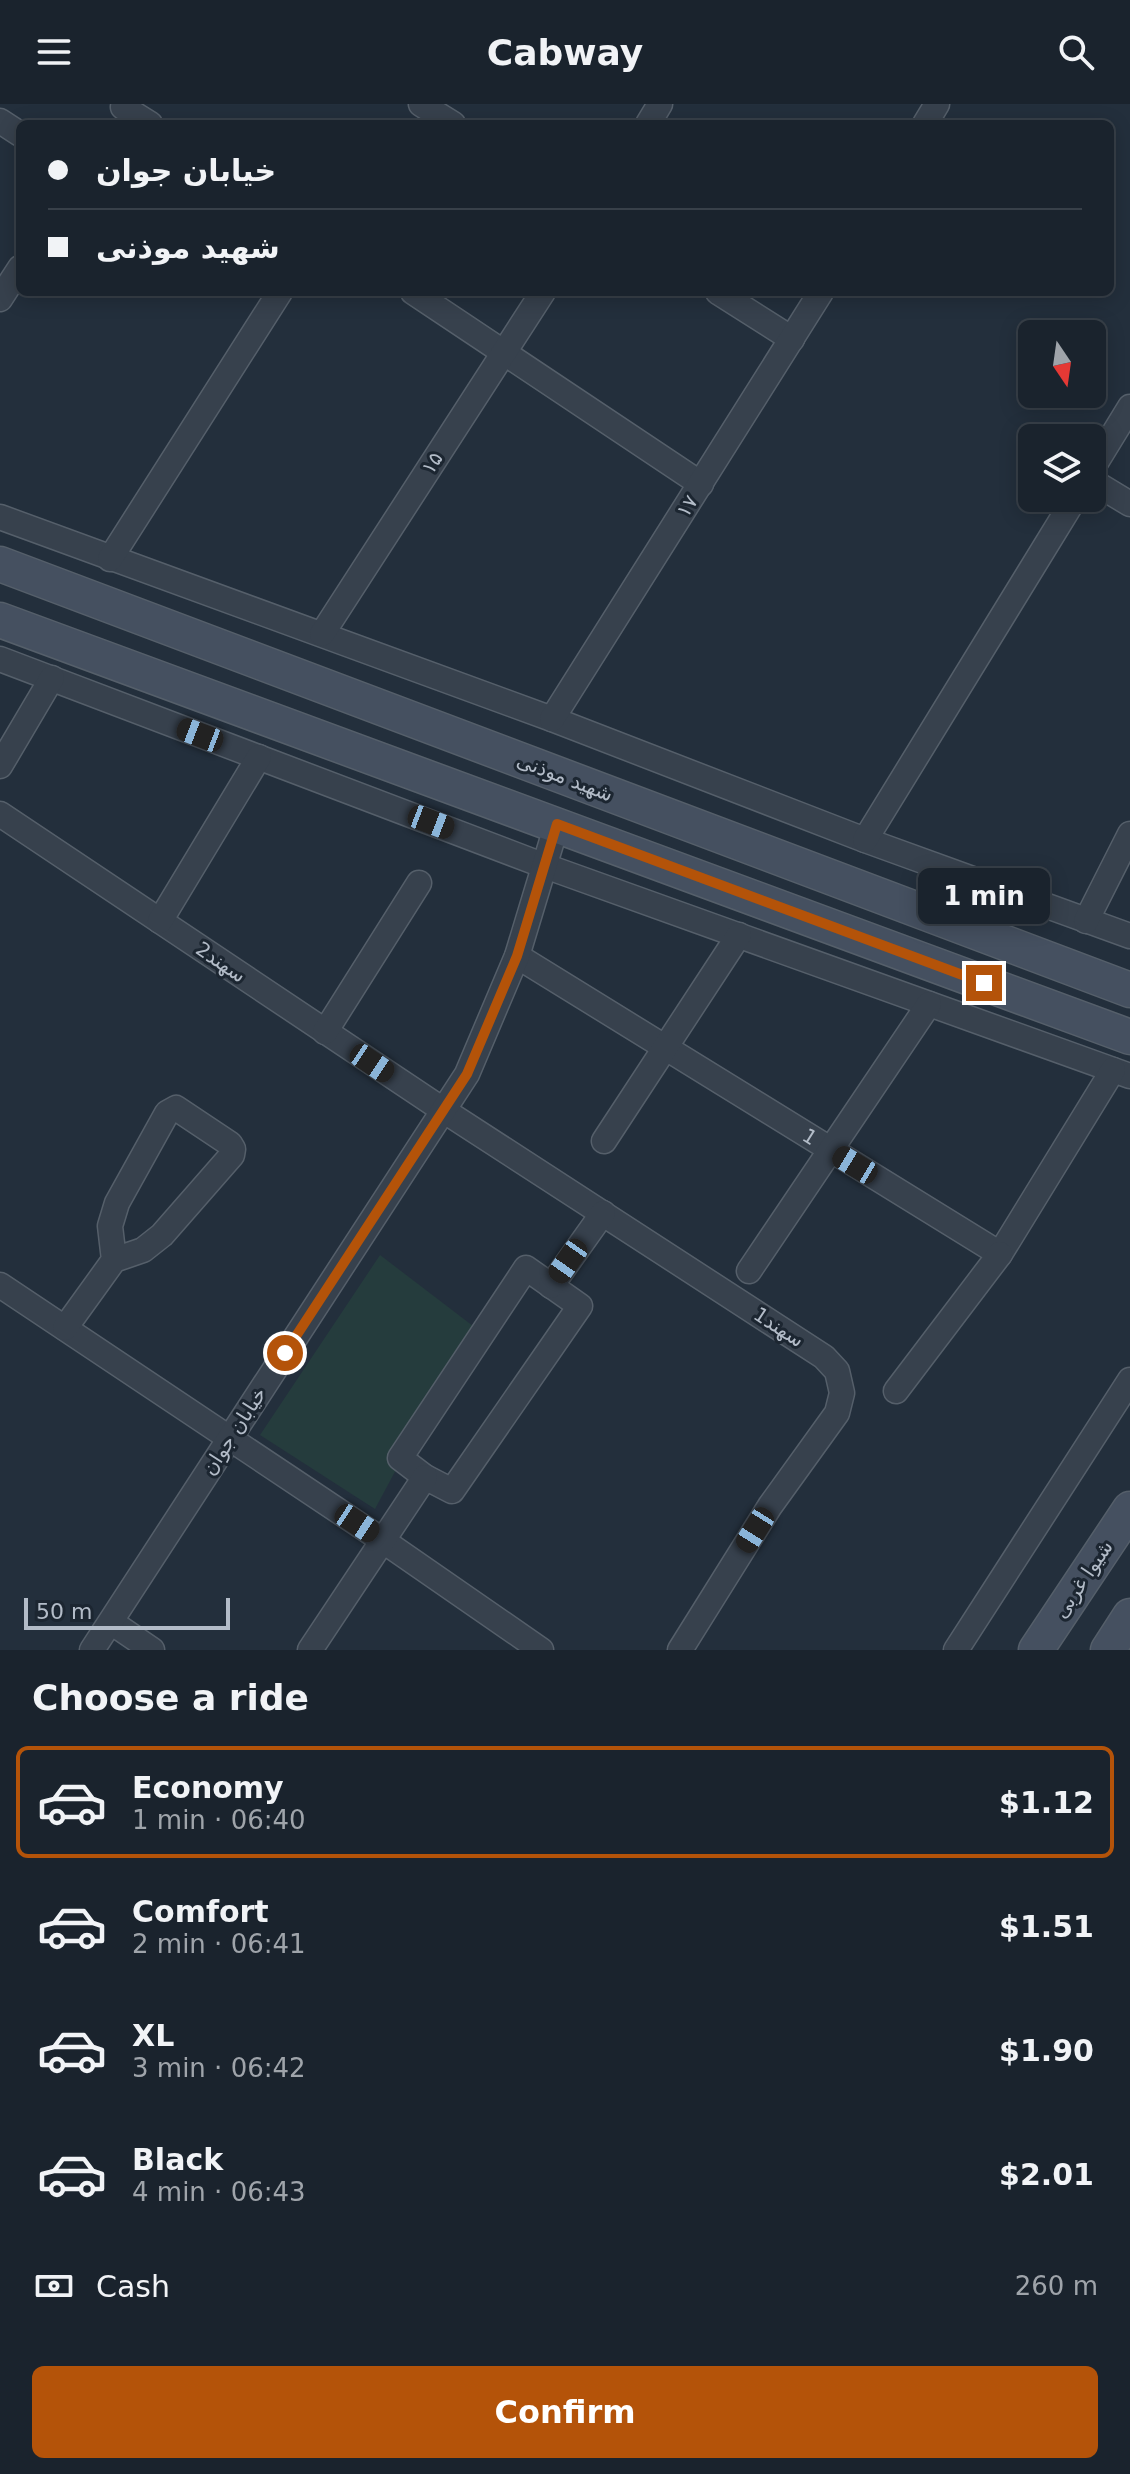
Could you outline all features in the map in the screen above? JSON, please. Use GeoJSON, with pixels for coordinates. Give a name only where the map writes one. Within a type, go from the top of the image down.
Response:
{"type":"FeatureCollection","features":[{"type":"Feature","properties":{"kind":"main road","name":"شهید موذنی"},"geometry":{"type":"LineString","coordinates":[[0,564],[1130,990]]}},
{"type":"Feature","properties":{"kind":"main road"},"geometry":{"type":"LineString","coordinates":[[0,620],[1130,1037]]}},
{"type":"Feature","properties":{"kind":"main road"},"geometry":{"type":"LineString","coordinates":[[1069,1015],[1093,976]]}},
{"type":"Feature","properties":{"kind":"main road","name":"شیوا غربی"},"geometry":{"type":"LineString","coordinates":[[1036,1650],[1130,1509]]}},
{"type":"Feature","properties":{"kind":"main road"},"geometry":{"type":"LineString","coordinates":[[1108,1650],[1130,1616]]}},
{"type":"Feature","properties":{"kind":"street"},"geometry":{"type":"LineString","coordinates":[[421,104],[447,120]]}},
{"type":"Feature","properties":{"kind":"street"},"geometry":{"type":"LineString","coordinates":[[120,112],[140,120]]}},
{"type":"Feature","properties":{"kind":"street"},"geometry":{"type":"LineString","coordinates":[[0,299],[16,274]]}},
{"type":"Feature","properties":{"kind":"street"},"geometry":{"type":"LineString","coordinates":[[110,559],[277,296]]}},
{"type":"Feature","properties":{"kind":"street"},"geometry":{"type":"LineString","coordinates":[[419,296],[701,484]]}},
{"type":"Feature","properties":{"kind":"street","name":"۱۵"},"geometry":{"type":"LineString","coordinates":[[322,634],[540,296]]}},
{"type":"Feature","properties":{"kind":"street"},"geometry":{"type":"LineString","coordinates":[[724,296],[792,339]]}},
{"type":"Feature","properties":{"kind":"street","name":"۱۷"},"geometry":{"type":"LineString","coordinates":[[552,719],[819,296]]}},
{"type":"Feature","properties":{"kind":"street"},"geometry":{"type":"LineString","coordinates":[[1106,446],[1130,407]]}},
{"type":"Feature","properties":{"kind":"street"},"geometry":{"type":"LineString","coordinates":[[1106,489],[1130,504]]}},
{"type":"Feature","properties":{"kind":"street"},"geometry":{"type":"LineString","coordinates":[[865,840],[1066,512]]}},
{"type":"Feature","properties":{"kind":"street"},"geometry":{"type":"LineString","coordinates":[[0,517],[552,719],[865,840],[1130,936]]}},
{"type":"Feature","properties":{"kind":"street"},"geometry":{"type":"LineString","coordinates":[[0,659],[545,866],[1122,1073],[1000,1254],[896,1391]]}},
{"type":"Feature","properties":{"kind":"street"},"geometry":{"type":"LineString","coordinates":[[0,766],[52,678]]}},
{"type":"Feature","properties":{"kind":"street"},"geometry":{"type":"LineString","coordinates":[[160,921],[259,757]]}},
{"type":"Feature","properties":{"kind":"street","name":"2سهند"},"geometry":{"type":"LineString","coordinates":[[0,814],[443,1110]]}},
{"type":"Feature","properties":{"kind":"street","name":"خیابان جوان"},"geometry":{"type":"LineString","coordinates":[[92,1650],[467,1074],[517,956],[557,824]]}},
{"type":"Feature","properties":{"kind":"street"},"geometry":{"type":"LineString","coordinates":[[1086,921],[1130,834]]}},
{"type":"Feature","properties":{"kind":"street"},"geometry":{"type":"LineString","coordinates":[[325,1032],[419,883]]}},
{"type":"Feature","properties":{"kind":"street"},"geometry":{"type":"LineString","coordinates":[[604,1141],[739,935]]}},
{"type":"Feature","properties":{"kind":"street","name":"1"},"geometry":{"type":"LineString","coordinates":[[517,956],[1000,1254]]}},
{"type":"Feature","properties":{"kind":"street"},"geometry":{"type":"LineString","coordinates":[[749,1271],[929,1004]]}},
{"type":"Feature","properties":{"kind":"street"},"geometry":{"type":"LineString","coordinates":[[65,1328],[114,1260],[143,1250],[162,1235],[232,1155],[230,1144],[176,1108],[167,1113],[117,1203],[110,1226],[114,1260]]}},
{"type":"Feature","properties":{"kind":"street","name":"1سهند"},"geometry":{"type":"LineString","coordinates":[[443,1110],[824,1357],[837,1371],[842,1393],[837,1413],[770,1506],[680,1650]]}},
{"type":"Feature","properties":{"kind":"street"},"geometry":{"type":"LineString","coordinates":[[551,1286],[603,1213]]}},
{"type":"Feature","properties":{"kind":"street"},"geometry":{"type":"LineString","coordinates":[[526,1268],[580,1306],[452,1491],[425,1477],[400,1458],[526,1268]]}},
{"type":"Feature","properties":{"kind":"street"},"geometry":{"type":"LineString","coordinates":[[0,1285],[541,1650]]}},
{"type":"Feature","properties":{"kind":"street"},"geometry":{"type":"LineString","coordinates":[[956,1650],[1130,1380]]}},
{"type":"Feature","properties":{"kind":"street"},"geometry":{"type":"LineString","coordinates":[[310,1650],[425,1477]]}},
{"type":"Feature","properties":{"kind":"street"},"geometry":{"type":"LineString","coordinates":[[111,1622],[152,1650]]}},
{"type":"Feature","properties":{"kind":"green space"},"geometry":{"type":"Polygon","coordinates":[[[380,1255],[473,1326],[375,1509],[260,1435],[380,1255]]]}},
{"type":"Feature","properties":{"kind":"route"},"geometry":{"type":"LineString","coordinates":[[285,1353],[467,1074],[517,956],[557,824],[984,983]]}}]}
